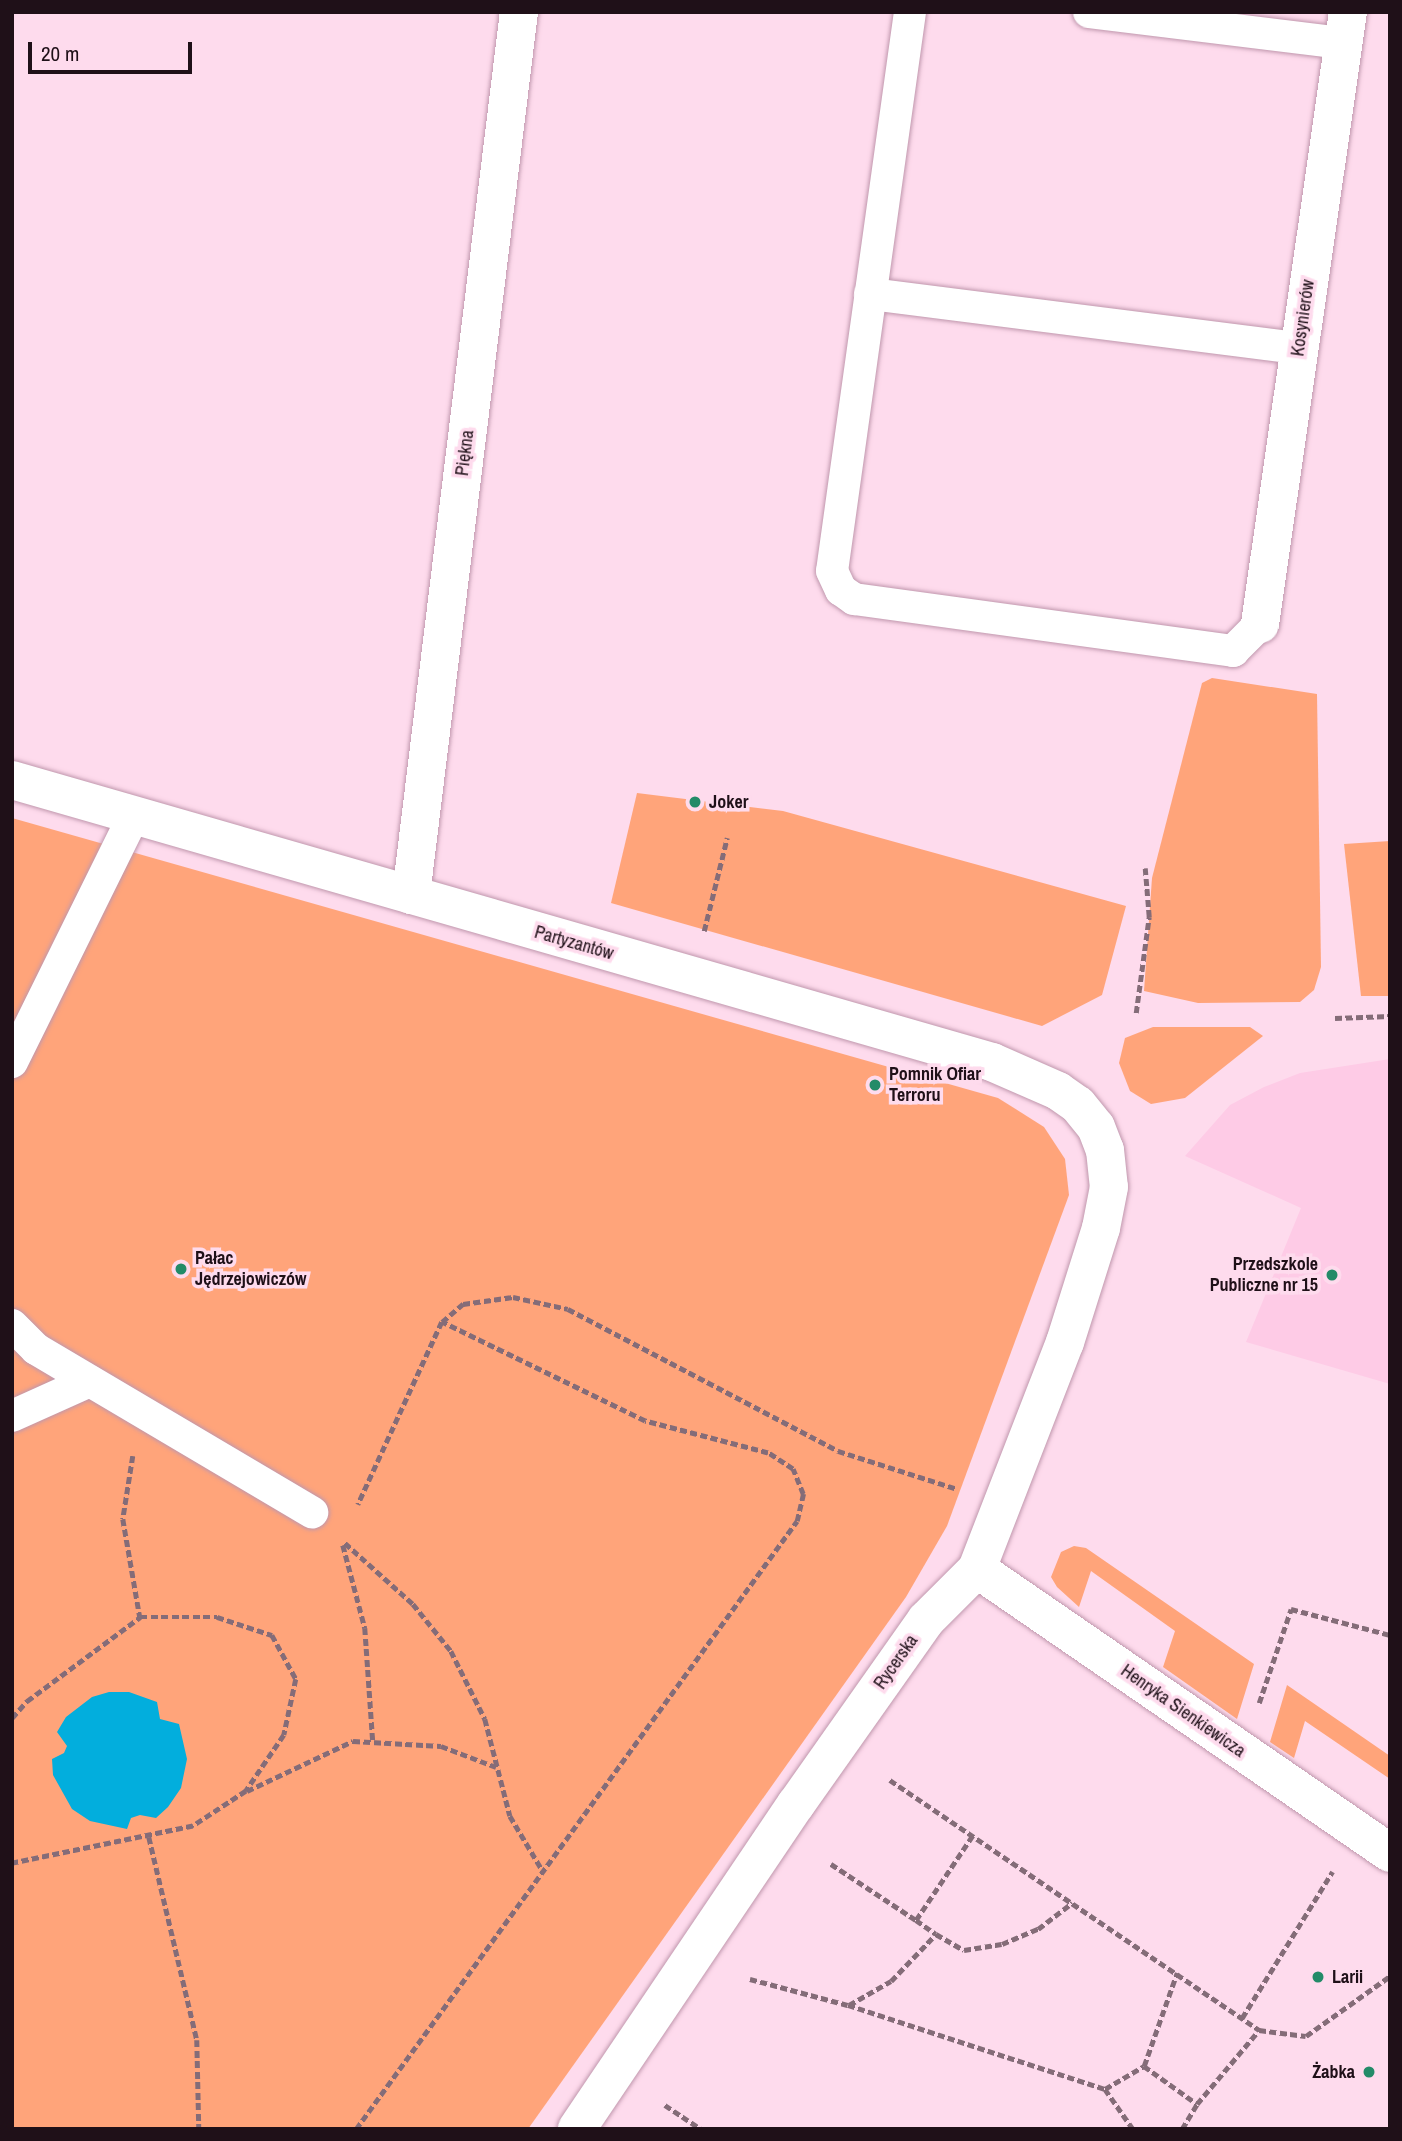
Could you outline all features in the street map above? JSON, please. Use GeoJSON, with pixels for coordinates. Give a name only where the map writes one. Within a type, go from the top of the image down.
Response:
{"type":"FeatureCollection","features":[{"type":"Feature","properties":{"kind":"street","name":"Piękna"},"geometry":{"type":"LineString","coordinates":[[411,895],[519,12]]}},
{"type":"Feature","properties":{"kind":"street","name":"Kosynierów"},"geometry":{"type":"LineString","coordinates":[[1260,624],[1345,27]]}},
{"type":"Feature","properties":{"kind":"street","name":"Partyzantów"},"geometry":{"type":"LineString","coordinates":[[12,780],[992,1062],[1036,1080],[1078,1105],[1096,1126],[1105,1150]]}},
{"type":"Feature","properties":{"kind":"street","name":"Rycerska"},"geometry":{"type":"LineString","coordinates":[[577,2129],[919,1631],[977,1569],[1065,1342],[1101,1228],[1109,1186],[1105,1150]]}},
{"type":"Feature","properties":{"kind":"street","name":"Henryka Sienkiewicza"},"geometry":{"type":"LineString","coordinates":[[977,1569],[1390,1853]]}},
{"type":"Feature","properties":{"kind":"lane"},"geometry":{"type":"LineString","coordinates":[[909,12],[832,571],[841,590],[854,599],[1233,651],[1260,624]]}},
{"type":"Feature","properties":{"kind":"lane"},"geometry":{"type":"LineString","coordinates":[[1089,12],[1345,27]]}},
{"type":"Feature","properties":{"kind":"lane"},"geometry":{"type":"LineString","coordinates":[[870,294],[1298,348]]}},
{"type":"Feature","properties":{"kind":"lane"},"geometry":{"type":"LineString","coordinates":[[12,1062],[134,815]]}},
{"type":"Feature","properties":{"kind":"lane"},"geometry":{"type":"LineString","coordinates":[[12,1325],[36,1349],[312,1512]]}},
{"type":"Feature","properties":{"kind":"lane"},"geometry":{"type":"LineString","coordinates":[[12,1416],[90,1381]]}},
{"type":"Feature","properties":{"kind":"path"},"geometry":{"type":"LineString","coordinates":[[702,939],[727,838]]}},
{"type":"Feature","properties":{"kind":"path"},"geometry":{"type":"LineString","coordinates":[[1136,1013],[1149,917],[1145,868]]}},
{"type":"Feature","properties":{"kind":"path"},"geometry":{"type":"LineString","coordinates":[[1335,1018],[1390,1016]]}},
{"type":"Feature","properties":{"kind":"path"},"geometry":{"type":"LineString","coordinates":[[373,1742],[365,1628],[342,1540],[442,1322],[463,1304],[513,1297],[568,1309],[838,1451],[965,1491]]}},
{"type":"Feature","properties":{"kind":"path"},"geometry":{"type":"LineString","coordinates":[[356,2129],[797,1521],[803,1494],[793,1469],[768,1453],[645,1421],[442,1322]]}},
{"type":"Feature","properties":{"kind":"path"},"geometry":{"type":"LineString","coordinates":[[139,1410],[123,1519],[140,1617]]}},
{"type":"Feature","properties":{"kind":"path"},"geometry":{"type":"LineString","coordinates":[[312,1512],[413,1604],[451,1651],[485,1719],[510,1816],[544,1873]]}},
{"type":"Feature","properties":{"kind":"path"},"geometry":{"type":"LineString","coordinates":[[1255,1715],[1291,1609],[1390,1635]]}},
{"type":"Feature","properties":{"kind":"path"},"geometry":{"type":"LineString","coordinates":[[12,1718],[27,1701],[140,1617],[217,1617],[272,1635],[296,1679],[284,1735],[246,1791]]}},
{"type":"Feature","properties":{"kind":"path"},"geometry":{"type":"LineString","coordinates":[[12,1863],[149,1837],[192,1826],[246,1791],[353,1741],[441,1746],[496,1768]]}},
{"type":"Feature","properties":{"kind":"path"},"geometry":{"type":"LineString","coordinates":[[890,1780],[1259,2030],[1306,2036],[1390,1976]]}},
{"type":"Feature","properties":{"kind":"path"},"geometry":{"type":"LineString","coordinates":[[1242,2018],[1357,1831]]}},
{"type":"Feature","properties":{"kind":"path"},"geometry":{"type":"LineString","coordinates":[[916,1920],[973,1835]]}},
{"type":"Feature","properties":{"kind":"path"},"geometry":{"type":"LineString","coordinates":[[149,1837],[197,2040],[199,2129]]}},
{"type":"Feature","properties":{"kind":"path"},"geometry":{"type":"LineString","coordinates":[[831,1864],[964,1950],[1002,1944],[1038,1928],[1072,1903]]}},
{"type":"Feature","properties":{"kind":"path"},"geometry":{"type":"LineString","coordinates":[[848,2006],[891,1981],[936,1934]]}},
{"type":"Feature","properties":{"kind":"path"},"geometry":{"type":"LineString","coordinates":[[1105,2089],[1144,2066],[1177,1973]]}},
{"type":"Feature","properties":{"kind":"path"},"geometry":{"type":"LineString","coordinates":[[750,1979],[848,2006],[1105,2089],[1133,2129]]}},
{"type":"Feature","properties":{"kind":"path"},"geometry":{"type":"LineString","coordinates":[[1182,2129],[1196,2104],[1259,2030]]}},
{"type":"Feature","properties":{"kind":"path"},"geometry":{"type":"LineString","coordinates":[[1144,2066],[1196,2104]]}},
{"type":"Feature","properties":{"kind":"path"},"geometry":{"type":"LineString","coordinates":[[665,2105],[701,2129]]}},
{"type":"Feature","properties":{"kind":"shaded area"},"geometry":{"type":"Polygon","coordinates":[[[1212,678],[1317,694],[1321,967],[1314,990],[1300,1002],[1198,1003],[1144,991],[1152,878],[1202,683],[1212,678]]]}},
{"type":"Feature","properties":{"kind":"shaded area"},"geometry":{"type":"Polygon","coordinates":[[[637,793],[783,811],[1126,906],[1102,995],[1042,1026],[611,903],[637,793]]]}},
{"type":"Feature","properties":{"kind":"shaded area"},"geometry":{"type":"Polygon","coordinates":[[[12,818],[998,1098],[1044,1127],[1065,1159],[1069,1195],[947,1526],[906,1597],[528,2129],[12,2129],[12,818]]]}},
{"type":"Feature","properties":{"kind":"shaded area"},"geometry":{"type":"Polygon","coordinates":[[[1390,841],[1390,996],[1361,996],[1344,844],[1390,841]]]}},
{"type":"Feature","properties":{"kind":"shaded area"},"geometry":{"type":"Polygon","coordinates":[[[1153,1027],[1250,1027],[1263,1036],[1185,1098],[1151,1104],[1130,1091],[1119,1063],[1125,1038],[1153,1027]]]}},
{"type":"Feature","properties":{"kind":"shaded area","name":"Przedszkole Publiczne nr 15"},"geometry":{"type":"Polygon","coordinates":[[[1390,1059],[1390,1384],[1246,1342],[1301,1208],[1185,1156],[1230,1105],[1264,1087],[1300,1073],[1390,1059]]]}},
{"type":"Feature","properties":{"kind":"shaded area"},"geometry":{"type":"Polygon","coordinates":[[[1074,1546],[1086,1548],[1254,1664],[1237,1719],[1163,1667],[1175,1631],[1091,1571],[1079,1607],[1057,1587],[1051,1577],[1061,1552],[1074,1546]]]}},
{"type":"Feature","properties":{"kind":"shaded area"},"geometry":{"type":"Polygon","coordinates":[[[1287,1685],[1390,1756],[1390,1779],[1305,1721],[1294,1758],[1270,1742],[1287,1685]]]}},
{"type":"Feature","properties":{"kind":"water"},"geometry":{"type":"Polygon","coordinates":[[[109,1692],[129,1692],[157,1702],[160,1719],[179,1724],[187,1759],[181,1788],[168,1807],[156,1818],[140,1815],[131,1818],[127,1829],[90,1821],[72,1809],[53,1775],[52,1759],[64,1753],[67,1746],[57,1732],[66,1717],[92,1697],[109,1692]]]}},
{"type":"Feature","properties":{"kind":"place","name":"Joker"},"geometry":{"type":"Point","coordinates":[695,802]}},
{"type":"Feature","properties":{"kind":"place","name":"Pomnik Ofiar Terroru"},"geometry":{"type":"Point","coordinates":[875,1085]}},
{"type":"Feature","properties":{"kind":"place","name":"Pałac Jędrzejowiczów"},"geometry":{"type":"Point","coordinates":[181,1269]}},
{"type":"Feature","properties":{"kind":"place","name":"Przedszkole Publiczne nr 15"},"geometry":{"type":"Point","coordinates":[1332,1275]}},
{"type":"Feature","properties":{"kind":"place","name":"Larii"},"geometry":{"type":"Point","coordinates":[1318,1977]}},
{"type":"Feature","properties":{"kind":"place","name":"Żabka"},"geometry":{"type":"Point","coordinates":[1369,2072]}}]}
